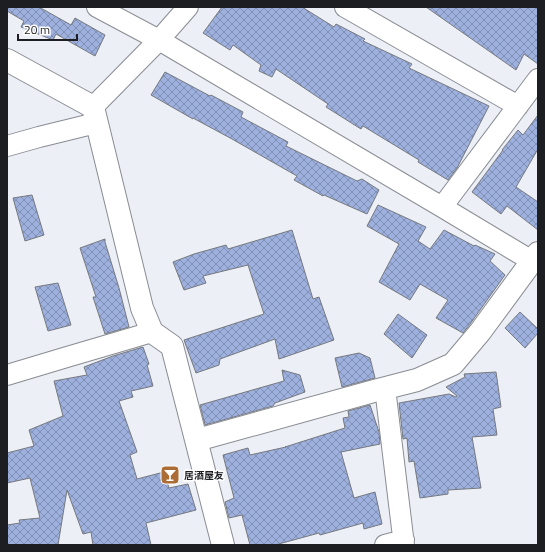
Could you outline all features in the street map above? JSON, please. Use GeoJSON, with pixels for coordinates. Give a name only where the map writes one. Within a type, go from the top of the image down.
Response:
{"type":"FeatureCollection","features":[{"type":"Feature","properties":{"kind":"street"},"geometry":{"type":"LineString","coordinates":[[98,7],[159,40],[442,206],[535,257],[480,332],[453,364],[418,380],[197,440]]}},
{"type":"Feature","properties":{"kind":"street"},"geometry":{"type":"LineString","coordinates":[[7,146],[39,137],[94,115],[188,7]]}},
{"type":"Feature","properties":{"kind":"street"},"geometry":{"type":"LineString","coordinates":[[345,7],[518,106]]}},
{"type":"Feature","properties":{"kind":"street"},"geometry":{"type":"LineString","coordinates":[[7,60],[94,115],[142,308],[152,332],[172,346],[223,545]]}},
{"type":"Feature","properties":{"kind":"street"},"geometry":{"type":"LineString","coordinates":[[442,206],[538,79]]}},
{"type":"Feature","properties":{"kind":"street"},"geometry":{"type":"LineString","coordinates":[[7,376],[152,332]]}},
{"type":"Feature","properties":{"kind":"street"},"geometry":{"type":"LineString","coordinates":[[385,388],[404,543],[385,545]]}},
{"type":"Feature","properties":{"kind":"building"},"geometry":{"type":"Polygon","coordinates":[[[7,7],[39,7],[71,25],[75,18],[105,35],[95,56],[56,34],[53,40],[21,27],[24,21],[7,11],[7,7]]]}},
{"type":"Feature","properties":{"kind":"building"},"geometry":{"type":"Polygon","coordinates":[[[222,7],[302,7],[334,27],[336,24],[365,39],[363,41],[412,64],[409,68],[489,106],[457,168],[448,180],[418,162],[419,160],[363,126],[361,129],[326,107],[328,104],[276,69],[272,77],[259,71],[261,65],[233,45],[230,50],[203,33],[222,7]]]}},
{"type":"Feature","properties":{"kind":"building"},"geometry":{"type":"Polygon","coordinates":[[[426,7],[538,7],[538,64],[524,54],[516,70],[426,7]]]}},
{"type":"Feature","properties":{"kind":"building"},"geometry":{"type":"Polygon","coordinates":[[[165,72],[243,112],[241,117],[288,142],[286,146],[357,181],[362,179],[379,190],[367,214],[324,195],[323,196],[294,180],[297,176],[151,95],[165,72]]]}},
{"type":"Feature","properties":{"kind":"building"},"geometry":{"type":"Polygon","coordinates":[[[538,115],[538,149],[516,187],[538,202],[538,230],[507,206],[501,214],[472,192],[518,130],[523,135],[538,115]]]}},
{"type":"Feature","properties":{"kind":"building"},"geometry":{"type":"Polygon","coordinates":[[[32,195],[44,235],[25,241],[13,198],[32,195]]]}},
{"type":"Feature","properties":{"kind":"building"},"geometry":{"type":"Polygon","coordinates":[[[378,205],[426,227],[418,241],[430,249],[444,230],[474,246],[475,245],[495,254],[490,261],[505,275],[463,333],[436,318],[448,300],[420,284],[410,300],[379,282],[399,244],[367,226],[378,205]]]}},
{"type":"Feature","properties":{"kind":"building"},"geometry":{"type":"Polygon","coordinates":[[[292,230],[313,299],[319,297],[334,340],[279,359],[275,339],[220,359],[219,365],[196,373],[184,340],[264,314],[248,265],[203,276],[206,283],[184,290],[173,262],[194,254],[226,245],[228,249],[292,230]]]}},
{"type":"Feature","properties":{"kind":"building"},"geometry":{"type":"Polygon","coordinates":[[[105,239],[129,327],[105,334],[93,297],[96,297],[80,248],[105,239]]]}},
{"type":"Feature","properties":{"kind":"building"},"geometry":{"type":"Polygon","coordinates":[[[58,283],[71,325],[48,331],[35,287],[58,283]]]}},
{"type":"Feature","properties":{"kind":"building"},"geometry":{"type":"Polygon","coordinates":[[[520,312],[538,329],[538,333],[525,348],[505,328],[520,312]]]}},
{"type":"Feature","properties":{"kind":"building"},"geometry":{"type":"Polygon","coordinates":[[[398,314],[427,335],[412,358],[384,334],[398,314]]]}},
{"type":"Feature","properties":{"kind":"building"},"geometry":{"type":"Polygon","coordinates":[[[143,347],[149,364],[147,365],[153,386],[131,391],[133,397],[119,401],[137,452],[130,455],[137,479],[164,472],[169,488],[188,484],[196,510],[146,523],[151,545],[93,545],[91,532],[83,534],[67,490],[58,545],[7,545],[7,525],[20,523],[19,520],[40,518],[30,478],[7,483],[7,453],[34,446],[29,430],[63,416],[54,381],[87,375],[84,367],[143,347]]]}},
{"type":"Feature","properties":{"kind":"building"},"geometry":{"type":"Polygon","coordinates":[[[359,353],[370,358],[375,378],[342,387],[335,358],[359,353]]]}},
{"type":"Feature","properties":{"kind":"building"},"geometry":{"type":"Polygon","coordinates":[[[282,370],[300,375],[305,392],[275,403],[273,406],[205,425],[200,405],[284,381],[282,370]]]}},
{"type":"Feature","properties":{"kind":"building"},"geometry":{"type":"Polygon","coordinates":[[[496,372],[501,407],[493,409],[497,435],[472,437],[481,488],[448,490],[448,494],[420,498],[414,461],[409,462],[407,438],[403,439],[399,403],[449,394],[456,397],[457,396],[446,387],[465,377],[464,374],[496,372]]]}},
{"type":"Feature","properties":{"kind":"building"},"geometry":{"type":"Polygon","coordinates":[[[370,405],[379,432],[380,444],[341,452],[354,498],[375,492],[382,524],[364,529],[363,523],[320,535],[319,533],[275,545],[250,545],[242,515],[229,518],[225,502],[234,498],[223,455],[248,448],[250,455],[286,447],[345,428],[343,418],[349,417],[348,411],[370,405]]]}},
{"type":"Feature","properties":{"kind":"place","name":"居酒屋友"},"geometry":{"type":"Point","coordinates":[170,475]}}]}
